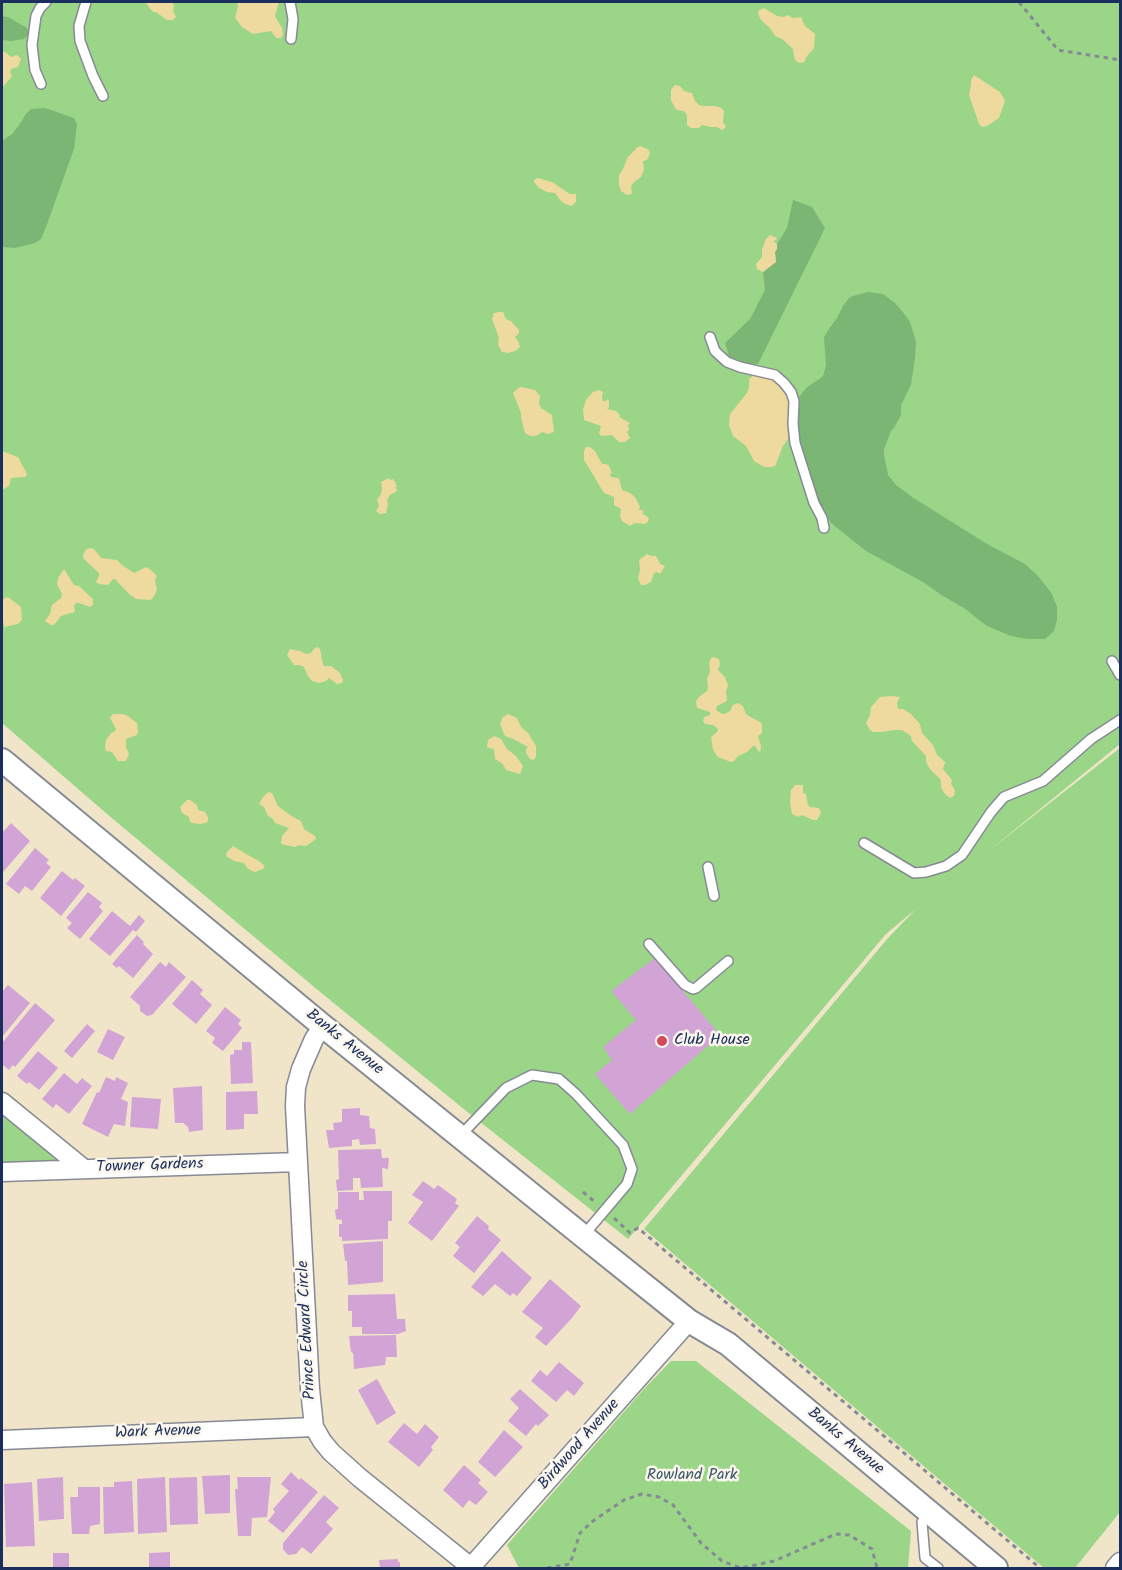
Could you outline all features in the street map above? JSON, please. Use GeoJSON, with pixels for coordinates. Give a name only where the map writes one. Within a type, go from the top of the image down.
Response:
{"type":"FeatureCollection","features":[{"type":"Feature","properties":{"kind":"street","name":"Banks Avenue"},"geometry":{"type":"LineString","coordinates":[[2,760],[322,1026],[583,1236],[689,1321],[728,1344],[996,1569]]}},
{"type":"Feature","properties":{"kind":"street","name":"Prince Edward Circle"},"geometry":{"type":"LineString","coordinates":[[322,1026],[304,1061],[296,1087],[295,1107],[314,1427],[322,1441],[338,1459],[471,1568]]}},
{"type":"Feature","properties":{"kind":"street"},"geometry":{"type":"LineString","coordinates":[[2,1102],[84,1169]]}},
{"type":"Feature","properties":{"kind":"street","name":"Towner Gardens"},"geometry":{"type":"LineString","coordinates":[[2,1172],[298,1162]]}},
{"type":"Feature","properties":{"kind":"street","name":"Banks Avenue"},"geometry":{"type":"LineString","coordinates":[[689,1321],[717,1352],[978,1569]]}},
{"type":"Feature","properties":{"kind":"street","name":"Birdwood Avenue"},"geometry":{"type":"LineString","coordinates":[[471,1568],[689,1321]]}},
{"type":"Feature","properties":{"kind":"street","name":"Wark Avenue"},"geometry":{"type":"LineString","coordinates":[[2,1440],[314,1427]]}},
{"type":"Feature","properties":{"kind":"street"},"geometry":{"type":"LineString","coordinates":[[1115,1569],[1120,1562]]}},
{"type":"Feature","properties":{"kind":"lane"},"geometry":{"type":"LineString","coordinates":[[41,84],[35,70],[32,45],[36,16],[46,2]]}},
{"type":"Feature","properties":{"kind":"lane"},"geometry":{"type":"LineString","coordinates":[[86,2],[79,26],[80,41],[103,96]]}},
{"type":"Feature","properties":{"kind":"lane"},"geometry":{"type":"LineString","coordinates":[[290,2],[293,20],[291,39]]}},
{"type":"Feature","properties":{"kind":"lane"},"geometry":{"type":"LineString","coordinates":[[710,337],[715,351],[727,362],[775,375],[791,392],[794,401],[795,443],[824,528]]}},
{"type":"Feature","properties":{"kind":"lane"},"geometry":{"type":"LineString","coordinates":[[1112,661],[1120,675]]}},
{"type":"Feature","properties":{"kind":"lane"},"geometry":{"type":"LineString","coordinates":[[864,843],[914,873],[946,866],[962,855],[1004,796],[1043,781],[1091,739],[1120,720]]}},
{"type":"Feature","properties":{"kind":"lane"},"geometry":{"type":"LineString","coordinates":[[708,867],[714,896]]}},
{"type":"Feature","properties":{"kind":"lane"},"geometry":{"type":"LineString","coordinates":[[650,944],[685,985],[693,989],[728,961]]}},
{"type":"Feature","properties":{"kind":"lane"},"geometry":{"type":"LineString","coordinates":[[460,1136],[506,1088],[532,1075],[559,1079],[623,1145],[632,1168],[627,1184],[583,1236]]}},
{"type":"Feature","properties":{"kind":"lane"},"geometry":{"type":"LineString","coordinates":[[922,1522],[925,1558],[938,1569]]}},
{"type":"Feature","properties":{"kind":"path"},"geometry":{"type":"LineString","coordinates":[[1019,2],[1058,50],[1120,60]]}},
{"type":"Feature","properties":{"kind":"path"},"geometry":{"type":"LineString","coordinates":[[583,1192],[630,1233],[638,1228],[1040,1569]]}},
{"type":"Feature","properties":{"kind":"path"},"geometry":{"type":"LineString","coordinates":[[572,1569],[570,1563],[580,1533],[593,1521],[624,1500],[642,1494],[659,1497],[673,1506],[701,1544],[722,1561],[741,1568],[774,1562],[836,1534],[849,1535],[872,1549],[877,1569]]}},
{"type":"Feature","properties":{"kind":"path"},"geometry":{"type":"LineString","coordinates":[[547,1569],[570,1563]]}},
{"type":"Feature","properties":{"kind":"green space"},"geometry":{"type":"Polygon","coordinates":[[[2,2],[1120,2],[1120,744],[986,853],[1120,748],[1120,1512],[1075,1568],[1044,1568],[644,1229],[888,938],[916,909],[886,934],[628,1239],[319,991],[2,723],[2,2]]]}},
{"type":"Feature","properties":{"kind":"green space"},"geometry":{"type":"Polygon","coordinates":[[[2,16],[27,28],[29,34],[24,39],[2,40],[2,16]]]}},
{"type":"Feature","properties":{"kind":"green space"},"geometry":{"type":"Polygon","coordinates":[[[45,108],[74,118],[77,124],[74,149],[41,239],[35,243],[15,248],[2,247],[2,141],[12,134],[31,109],[45,108]]]}},
{"type":"Feature","properties":{"kind":"green space"},"geometry":{"type":"Polygon","coordinates":[[[793,200],[812,207],[825,228],[758,364],[748,365],[729,356],[725,343],[750,319],[765,290],[763,272],[776,262],[777,244],[787,228],[793,200]]]}},
{"type":"Feature","properties":{"kind":"green space"},"geometry":{"type":"Polygon","coordinates":[[[868,292],[883,294],[895,303],[910,322],[916,342],[911,385],[901,405],[901,415],[884,449],[888,475],[896,485],[912,497],[987,544],[1025,564],[1039,577],[1052,594],[1057,607],[1054,631],[1045,639],[1011,636],[987,626],[964,608],[923,582],[866,551],[831,523],[821,509],[798,434],[799,397],[807,387],[823,376],[826,365],[824,337],[843,306],[849,298],[868,292]]]}},
{"type":"Feature","properties":{"kind":"green space"},"geometry":{"type":"Polygon","coordinates":[[[2,1102],[84,1169],[2,1172],[2,1102]]]}},
{"type":"Feature","properties":{"kind":"green space","name":"Rowland Park"},"geometry":{"type":"Polygon","coordinates":[[[671,1361],[696,1361],[911,1531],[908,1568],[519,1568],[507,1545],[671,1361]]]}},
{"type":"Feature","properties":{"kind":"sand"},"geometry":{"type":"Polygon","coordinates":[[[145,2],[172,2],[176,17],[173,20],[167,20],[153,12],[145,2]]]}},
{"type":"Feature","properties":{"kind":"sand"},"geometry":{"type":"Polygon","coordinates":[[[237,2],[279,2],[275,16],[282,28],[281,38],[276,38],[271,31],[253,34],[242,27],[235,18],[237,2]]]}},
{"type":"Feature","properties":{"kind":"sand"},"geometry":{"type":"Polygon","coordinates":[[[764,8],[777,16],[801,17],[805,26],[815,34],[814,48],[804,62],[796,61],[793,49],[775,36],[761,20],[758,11],[764,8]]]}},
{"type":"Feature","properties":{"kind":"sand"},"geometry":{"type":"Polygon","coordinates":[[[2,52],[11,57],[17,55],[21,59],[18,67],[11,69],[12,76],[4,86],[2,85],[2,52]]]}},
{"type":"Feature","properties":{"kind":"sand"},"geometry":{"type":"Polygon","coordinates":[[[974,75],[1000,92],[1005,101],[999,118],[987,126],[982,127],[979,124],[969,95],[974,75]]]}},
{"type":"Feature","properties":{"kind":"sand"},"geometry":{"type":"Polygon","coordinates":[[[675,85],[692,93],[699,105],[721,108],[724,111],[725,128],[722,130],[702,125],[699,128],[691,128],[687,125],[687,115],[684,111],[677,110],[671,100],[671,90],[675,85]]]}},
{"type":"Feature","properties":{"kind":"sand"},"geometry":{"type":"Polygon","coordinates":[[[640,146],[648,149],[650,153],[647,160],[643,161],[644,170],[641,177],[631,186],[632,194],[627,195],[621,191],[619,175],[628,157],[640,146]]]}},
{"type":"Feature","properties":{"kind":"sand"},"geometry":{"type":"Polygon","coordinates":[[[538,178],[552,182],[570,194],[576,194],[576,202],[572,206],[565,204],[555,193],[539,188],[534,182],[538,178]]]}},
{"type":"Feature","properties":{"kind":"sand"},"geometry":{"type":"Polygon","coordinates":[[[770,235],[777,238],[773,241],[777,244],[776,262],[763,272],[757,269],[756,264],[762,257],[766,239],[770,235]]]}},
{"type":"Feature","properties":{"kind":"sand"},"geometry":{"type":"Polygon","coordinates":[[[503,312],[506,319],[519,330],[515,337],[520,347],[508,353],[502,352],[498,345],[499,338],[492,319],[494,313],[503,312]]]}},
{"type":"Feature","properties":{"kind":"sand"},"geometry":{"type":"Polygon","coordinates":[[[754,375],[773,378],[787,393],[791,409],[788,439],[775,466],[764,467],[754,461],[746,446],[733,436],[729,425],[730,414],[747,393],[749,379],[754,375]]]}},
{"type":"Feature","properties":{"kind":"sand"},"geometry":{"type":"Polygon","coordinates":[[[521,387],[535,390],[540,396],[541,408],[552,415],[554,432],[548,434],[542,432],[536,436],[525,433],[521,413],[513,393],[521,387]]]}},
{"type":"Feature","properties":{"kind":"sand"},"geometry":{"type":"Polygon","coordinates":[[[599,390],[603,392],[603,401],[608,399],[609,401],[607,409],[616,411],[619,417],[630,423],[627,432],[630,438],[625,442],[619,442],[612,435],[601,436],[599,433],[601,426],[584,420],[583,409],[586,400],[593,392],[599,390]]]}},
{"type":"Feature","properties":{"kind":"sand"},"geometry":{"type":"Polygon","coordinates":[[[586,447],[595,451],[602,464],[609,466],[611,477],[619,478],[622,490],[635,497],[640,507],[639,510],[642,510],[644,512],[642,514],[649,518],[648,522],[635,523],[630,526],[622,521],[621,509],[614,505],[614,497],[604,493],[584,460],[586,447]]]}},
{"type":"Feature","properties":{"kind":"sand"},"geometry":{"type":"Polygon","coordinates":[[[2,451],[18,457],[27,474],[25,477],[11,478],[9,486],[2,490],[2,451]]]}},
{"type":"Feature","properties":{"kind":"sand"},"geometry":{"type":"Polygon","coordinates":[[[389,478],[395,482],[397,487],[394,488],[397,491],[387,500],[386,513],[380,514],[376,511],[379,506],[377,500],[382,489],[381,482],[389,478]]]}},
{"type":"Feature","properties":{"kind":"sand"},"geometry":{"type":"Polygon","coordinates":[[[90,548],[94,549],[101,558],[117,560],[134,573],[146,567],[151,570],[157,576],[155,580],[157,590],[153,598],[150,600],[136,599],[115,579],[108,585],[96,582],[99,573],[84,559],[83,555],[90,548]]]}},
{"type":"Feature","properties":{"kind":"sand"},"geometry":{"type":"Polygon","coordinates":[[[647,554],[656,556],[660,564],[665,566],[660,574],[654,573],[651,582],[641,585],[638,578],[639,560],[647,554]]]}},
{"type":"Feature","properties":{"kind":"sand"},"geometry":{"type":"Polygon","coordinates":[[[64,569],[74,585],[79,586],[93,599],[93,605],[90,607],[76,603],[73,613],[61,616],[54,625],[51,625],[45,621],[52,605],[61,598],[62,594],[57,584],[64,569]]]}},
{"type":"Feature","properties":{"kind":"sand"},"geometry":{"type":"Polygon","coordinates":[[[8,597],[21,607],[22,620],[18,624],[4,627],[2,601],[8,597]]]}},
{"type":"Feature","properties":{"kind":"sand"},"geometry":{"type":"Polygon","coordinates":[[[318,647],[324,666],[331,666],[340,673],[342,683],[337,684],[329,678],[319,683],[312,681],[304,667],[294,665],[287,655],[290,649],[306,654],[318,647]]]}},
{"type":"Feature","properties":{"kind":"sand"},"geometry":{"type":"Polygon","coordinates":[[[714,657],[719,659],[718,670],[725,677],[728,685],[727,701],[717,706],[716,710],[725,714],[738,703],[743,706],[746,714],[760,722],[762,733],[758,736],[761,746],[760,753],[754,745],[731,762],[718,757],[713,750],[711,737],[718,729],[713,725],[705,724],[704,717],[710,715],[710,712],[697,708],[696,701],[707,691],[709,663],[714,657]]]}},
{"type":"Feature","properties":{"kind":"sand"},"geometry":{"type":"Polygon","coordinates":[[[880,697],[900,697],[897,703],[898,709],[911,714],[920,724],[922,733],[933,745],[937,755],[945,762],[943,769],[952,780],[954,796],[950,798],[944,793],[941,780],[930,769],[926,756],[912,741],[911,736],[902,730],[873,732],[870,730],[866,723],[871,707],[880,697]]]}},
{"type":"Feature","properties":{"kind":"sand"},"geometry":{"type":"Polygon","coordinates":[[[113,714],[123,714],[137,723],[137,735],[126,739],[129,754],[126,761],[118,761],[112,752],[106,751],[106,740],[116,729],[110,718],[113,714]]]}},
{"type":"Feature","properties":{"kind":"sand"},"geometry":{"type":"Polygon","coordinates":[[[508,714],[517,718],[536,746],[534,760],[530,759],[526,753],[528,747],[505,736],[500,724],[503,717],[508,714]]]}},
{"type":"Feature","properties":{"kind":"sand"},"geometry":{"type":"Polygon","coordinates":[[[494,736],[501,739],[523,766],[520,774],[506,770],[503,764],[495,759],[494,749],[487,747],[488,740],[494,736]]]}},
{"type":"Feature","properties":{"kind":"sand"},"geometry":{"type":"Polygon","coordinates":[[[795,785],[803,785],[803,793],[806,794],[808,805],[819,808],[821,813],[817,820],[792,814],[791,790],[795,785]]]}},
{"type":"Feature","properties":{"kind":"sand"},"geometry":{"type":"Polygon","coordinates":[[[268,792],[272,793],[278,806],[301,821],[304,829],[316,839],[306,846],[295,847],[281,844],[282,836],[289,828],[275,823],[268,816],[264,807],[259,804],[268,792]]]}},
{"type":"Feature","properties":{"kind":"sand"},"geometry":{"type":"Polygon","coordinates":[[[187,800],[197,805],[198,810],[205,812],[208,817],[206,823],[192,823],[189,817],[182,813],[180,807],[187,800]]]}},
{"type":"Feature","properties":{"kind":"sand"},"geometry":{"type":"Polygon","coordinates":[[[233,846],[259,861],[265,866],[263,869],[252,871],[244,863],[226,856],[233,846]]]}},
{"type":"Feature","properties":{"kind":"building"},"geometry":{"type":"Polygon","coordinates":[[[11,823],[30,841],[3,872],[2,833],[11,823]]]}},
{"type":"Feature","properties":{"kind":"building"},"geometry":{"type":"Polygon","coordinates":[[[35,848],[49,860],[46,863],[51,867],[32,891],[25,886],[19,894],[6,884],[35,848]]]}},
{"type":"Feature","properties":{"kind":"building"},"geometry":{"type":"Polygon","coordinates":[[[62,871],[85,886],[61,916],[40,898],[62,871]]]}},
{"type":"Feature","properties":{"kind":"building"},"geometry":{"type":"Polygon","coordinates":[[[88,892],[102,903],[99,907],[103,911],[80,939],[67,928],[72,923],[66,918],[88,892]]]}},
{"type":"Feature","properties":{"kind":"building"},"geometry":{"type":"Polygon","coordinates":[[[112,911],[130,926],[139,915],[145,921],[136,932],[133,930],[110,956],[89,939],[112,911]]]}},
{"type":"Feature","properties":{"kind":"building"},"geometry":{"type":"Polygon","coordinates":[[[137,935],[153,954],[133,978],[119,966],[117,968],[112,964],[137,935]]]}},
{"type":"Feature","properties":{"kind":"building","name":"Club House"},"geometry":{"type":"Polygon","coordinates":[[[655,958],[720,1035],[630,1114],[595,1074],[612,1060],[603,1047],[636,1020],[612,992],[655,958]]]}},
{"type":"Feature","properties":{"kind":"building"},"geometry":{"type":"Polygon","coordinates":[[[160,962],[166,967],[169,962],[186,977],[152,1015],[147,1016],[140,1011],[140,1006],[130,997],[160,962]]]}},
{"type":"Feature","properties":{"kind":"building"},"geometry":{"type":"Polygon","coordinates":[[[192,980],[203,990],[200,994],[212,1005],[196,1024],[172,1004],[192,980]]]}},
{"type":"Feature","properties":{"kind":"building"},"geometry":{"type":"Polygon","coordinates":[[[8,985],[30,1003],[2,1037],[2,992],[8,985]]]}},
{"type":"Feature","properties":{"kind":"building"},"geometry":{"type":"Polygon","coordinates":[[[35,1003],[55,1020],[15,1067],[13,1065],[9,1070],[2,1064],[2,1043],[35,1003]]]}},
{"type":"Feature","properties":{"kind":"building"},"geometry":{"type":"Polygon","coordinates":[[[225,1007],[241,1020],[238,1024],[242,1028],[223,1051],[212,1043],[215,1038],[206,1031],[225,1007]]]}},
{"type":"Feature","properties":{"kind":"building"},"geometry":{"type":"Polygon","coordinates":[[[87,1024],[95,1031],[72,1058],[64,1051],[87,1024]]]}},
{"type":"Feature","properties":{"kind":"building"},"geometry":{"type":"Polygon","coordinates":[[[108,1029],[125,1037],[113,1060],[97,1052],[108,1029]]]}},
{"type":"Feature","properties":{"kind":"building"},"geometry":{"type":"Polygon","coordinates":[[[242,1042],[251,1042],[253,1083],[231,1084],[230,1055],[234,1054],[234,1050],[242,1050],[242,1042]]]}},
{"type":"Feature","properties":{"kind":"building"},"geometry":{"type":"Polygon","coordinates":[[[38,1051],[58,1068],[39,1090],[17,1076],[38,1051]]]}},
{"type":"Feature","properties":{"kind":"building"},"geometry":{"type":"Polygon","coordinates":[[[64,1073],[77,1084],[82,1078],[92,1086],[69,1114],[56,1104],[53,1108],[42,1099],[64,1073]]]}},
{"type":"Feature","properties":{"kind":"building"},"geometry":{"type":"Polygon","coordinates":[[[106,1077],[115,1081],[116,1077],[128,1083],[121,1099],[128,1102],[125,1126],[114,1124],[108,1137],[82,1124],[106,1077]]]}},
{"type":"Feature","properties":{"kind":"building"},"geometry":{"type":"Polygon","coordinates":[[[202,1086],[203,1130],[189,1132],[188,1127],[183,1123],[175,1123],[173,1088],[202,1086]]]}},
{"type":"Feature","properties":{"kind":"building"},"geometry":{"type":"Polygon","coordinates":[[[257,1091],[258,1114],[244,1114],[244,1129],[226,1130],[226,1092],[257,1091]]]}},
{"type":"Feature","properties":{"kind":"building"},"geometry":{"type":"Polygon","coordinates":[[[132,1097],[161,1099],[158,1129],[130,1127],[132,1097]]]}},
{"type":"Feature","properties":{"kind":"building"},"geometry":{"type":"Polygon","coordinates":[[[360,1108],[360,1115],[369,1116],[370,1128],[375,1129],[376,1144],[360,1145],[359,1139],[352,1140],[352,1146],[329,1148],[326,1130],[334,1130],[333,1123],[342,1122],[342,1109],[360,1108]]]}},
{"type":"Feature","properties":{"kind":"building"},"geometry":{"type":"Polygon","coordinates":[[[381,1149],[382,1158],[389,1158],[388,1169],[382,1168],[383,1187],[361,1188],[360,1178],[353,1178],[353,1190],[337,1191],[338,1150],[381,1149]]]}},
{"type":"Feature","properties":{"kind":"building"},"geometry":{"type":"Polygon","coordinates":[[[423,1181],[434,1189],[438,1185],[457,1199],[455,1203],[459,1206],[432,1241],[408,1223],[423,1202],[412,1195],[423,1181]]]}},
{"type":"Feature","properties":{"kind":"building"},"geometry":{"type":"Polygon","coordinates":[[[363,1191],[392,1191],[392,1221],[388,1221],[388,1239],[342,1241],[342,1237],[339,1237],[339,1224],[342,1224],[342,1220],[336,1219],[335,1210],[338,1209],[338,1192],[359,1192],[359,1200],[364,1200],[363,1191]]]}},
{"type":"Feature","properties":{"kind":"building"},"geometry":{"type":"Polygon","coordinates":[[[477,1216],[501,1240],[474,1273],[453,1256],[460,1247],[455,1243],[477,1216]]]}},
{"type":"Feature","properties":{"kind":"building"},"geometry":{"type":"Polygon","coordinates":[[[383,1241],[383,1282],[348,1285],[347,1261],[345,1261],[343,1244],[383,1241]]]}},
{"type":"Feature","properties":{"kind":"building"},"geometry":{"type":"Polygon","coordinates":[[[502,1251],[532,1278],[517,1296],[513,1293],[510,1296],[495,1284],[483,1296],[471,1287],[502,1251]]]}},
{"type":"Feature","properties":{"kind":"building"},"geometry":{"type":"Polygon","coordinates":[[[550,1279],[581,1306],[546,1346],[535,1337],[543,1328],[522,1312],[550,1279]]]}},
{"type":"Feature","properties":{"kind":"building"},"geometry":{"type":"Polygon","coordinates":[[[395,1294],[397,1319],[405,1319],[406,1331],[398,1334],[362,1334],[362,1327],[352,1327],[352,1311],[348,1311],[348,1295],[395,1294]]]}},
{"type":"Feature","properties":{"kind":"building"},"geometry":{"type":"Polygon","coordinates":[[[396,1335],[397,1357],[386,1357],[385,1365],[354,1369],[349,1336],[396,1335]]]}},
{"type":"Feature","properties":{"kind":"building"},"geometry":{"type":"Polygon","coordinates":[[[559,1362],[584,1383],[574,1396],[567,1390],[556,1402],[531,1381],[540,1370],[547,1376],[559,1362]]]}},
{"type":"Feature","properties":{"kind":"building"},"geometry":{"type":"Polygon","coordinates":[[[377,1379],[396,1413],[377,1425],[358,1390],[377,1379]]]}},
{"type":"Feature","properties":{"kind":"building"},"geometry":{"type":"Polygon","coordinates":[[[520,1389],[549,1415],[538,1426],[536,1424],[526,1436],[508,1421],[519,1408],[510,1399],[520,1389]]]}},
{"type":"Feature","properties":{"kind":"building"},"geometry":{"type":"Polygon","coordinates":[[[404,1423],[417,1434],[425,1424],[439,1437],[431,1447],[433,1450],[419,1467],[388,1442],[404,1423]]]}},
{"type":"Feature","properties":{"kind":"building"},"geometry":{"type":"Polygon","coordinates":[[[504,1430],[523,1447],[495,1477],[478,1462],[504,1430]]]}},
{"type":"Feature","properties":{"kind":"building"},"geometry":{"type":"Polygon","coordinates":[[[464,1465],[481,1480],[478,1483],[488,1492],[476,1505],[469,1500],[463,1508],[443,1490],[464,1465]]]}},
{"type":"Feature","properties":{"kind":"building"},"geometry":{"type":"Polygon","coordinates":[[[291,1472],[318,1492],[283,1533],[268,1521],[275,1512],[273,1509],[289,1491],[281,1484],[291,1472]]]}},
{"type":"Feature","properties":{"kind":"building"},"geometry":{"type":"Polygon","coordinates":[[[230,1475],[230,1513],[205,1514],[202,1476],[230,1475]]]}},
{"type":"Feature","properties":{"kind":"building"},"geometry":{"type":"Polygon","coordinates":[[[63,1477],[64,1519],[39,1521],[37,1479],[63,1477]]]}},
{"type":"Feature","properties":{"kind":"building"},"geometry":{"type":"Polygon","coordinates":[[[165,1477],[167,1532],[138,1534],[137,1479],[165,1477]]]}},
{"type":"Feature","properties":{"kind":"building"},"geometry":{"type":"Polygon","coordinates":[[[197,1477],[198,1524],[170,1525],[169,1478],[197,1477]]]}},
{"type":"Feature","properties":{"kind":"building"},"geometry":{"type":"Polygon","coordinates":[[[237,1477],[271,1477],[267,1517],[252,1518],[251,1536],[238,1536],[235,1489],[238,1489],[237,1477]]]}},
{"type":"Feature","properties":{"kind":"building"},"geometry":{"type":"Polygon","coordinates":[[[132,1481],[134,1532],[104,1534],[103,1487],[114,1487],[114,1482],[132,1481]]]}},
{"type":"Feature","properties":{"kind":"building"},"geometry":{"type":"Polygon","coordinates":[[[32,1482],[35,1546],[6,1547],[4,1484],[32,1482]]]}},
{"type":"Feature","properties":{"kind":"building"},"geometry":{"type":"Polygon","coordinates":[[[78,1487],[100,1487],[100,1524],[90,1526],[89,1534],[72,1534],[70,1497],[78,1497],[78,1487]]]}},
{"type":"Feature","properties":{"kind":"building"},"geometry":{"type":"Polygon","coordinates":[[[324,1495],[339,1508],[326,1522],[333,1529],[311,1554],[302,1547],[296,1554],[288,1555],[283,1549],[283,1543],[324,1495]]]}},
{"type":"Feature","properties":{"kind":"building"},"geometry":{"type":"Polygon","coordinates":[[[170,1552],[170,1567],[149,1568],[149,1553],[170,1552]]]}},
{"type":"Feature","properties":{"kind":"building"},"geometry":{"type":"Polygon","coordinates":[[[53,1553],[69,1553],[69,1568],[53,1568],[53,1553]]]}},
{"type":"Feature","properties":{"kind":"building"},"geometry":{"type":"Polygon","coordinates":[[[398,1559],[400,1568],[380,1568],[379,1560],[398,1559]]]}},
{"type":"Feature","properties":{"kind":"place","name":"Club House"},"geometry":{"type":"Point","coordinates":[662,1041]}}]}
